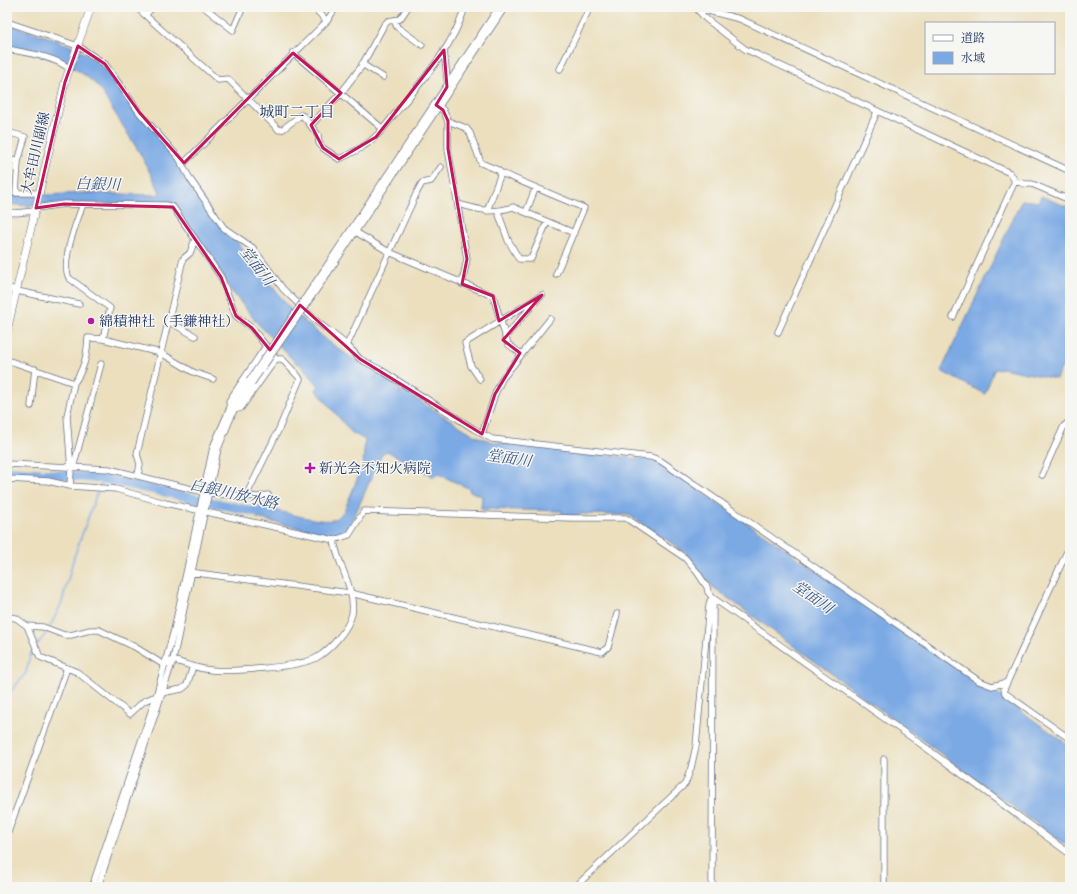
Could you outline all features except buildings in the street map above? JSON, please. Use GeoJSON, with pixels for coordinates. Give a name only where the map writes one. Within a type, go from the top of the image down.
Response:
{"type":"FeatureCollection","features":[{"type":"Feature","properties":{"kind":"main road","name":"大牟田川副線"},"geometry":{"type":"LineString","coordinates":[[7,331],[70,67],[91,7]]}},
{"type":"Feature","properties":{"kind":"main road"},"geometry":{"type":"LineString","coordinates":[[7,288],[17,291]]}},
{"type":"Feature","properties":{"kind":"street"},"geometry":{"type":"LineString","coordinates":[[136,7],[146,14],[178,45],[218,80],[228,79],[279,130],[283,129],[301,115],[318,135],[319,143],[323,148],[339,159],[367,144],[383,129],[416,89],[444,50],[455,33],[465,7]]}},
{"type":"Feature","properties":{"kind":"street"},"geometry":{"type":"LineString","coordinates":[[146,14],[153,7]]}},
{"type":"Feature","properties":{"kind":"street"},"geometry":{"type":"LineString","coordinates":[[204,7],[233,30],[242,7]]}},
{"type":"Feature","properties":{"kind":"street"},"geometry":{"type":"LineString","coordinates":[[313,7],[328,21]]}},
{"type":"Feature","properties":{"kind":"street"},"geometry":{"type":"LineString","coordinates":[[182,165],[249,100],[293,53],[328,21],[336,7]]}},
{"type":"Feature","properties":{"kind":"street"},"geometry":{"type":"LineString","coordinates":[[310,125],[341,93],[362,64],[384,25],[400,19],[408,7]]}},
{"type":"Feature","properties":{"kind":"street"},"geometry":{"type":"LineString","coordinates":[[449,88],[499,7]]}},
{"type":"Feature","properties":{"kind":"street"},"geometry":{"type":"LineString","coordinates":[[98,887],[172,660],[202,511],[213,447],[232,409],[505,7]]}},
{"type":"Feature","properties":{"kind":"street"},"geometry":{"type":"LineString","coordinates":[[560,69],[590,7]]}},
{"type":"Feature","properties":{"kind":"street"},"geometry":{"type":"LineString","coordinates":[[697,8],[705,18],[745,49],[1010,173],[1015,181],[1025,184],[1032,184],[1070,200]]}},
{"type":"Feature","properties":{"kind":"street"},"geometry":{"type":"LineString","coordinates":[[697,8],[740,19],[1070,171]]}},
{"type":"Feature","properties":{"kind":"street"},"geometry":{"type":"LineString","coordinates":[[394,20],[397,27],[422,44]]}},
{"type":"Feature","properties":{"kind":"street"},"geometry":{"type":"LineString","coordinates":[[7,22],[78,47],[105,64],[139,112],[179,158],[182,165],[224,228],[253,248],[283,289],[315,320],[347,345],[360,359],[381,370],[482,434],[495,440],[651,457],[661,461],[979,682],[992,686],[1005,683]]}},
{"type":"Feature","properties":{"kind":"street"},"geometry":{"type":"LineString","coordinates":[[7,49],[38,56],[70,67]]}},
{"type":"Feature","properties":{"kind":"street"},"geometry":{"type":"LineString","coordinates":[[444,50],[449,88]]}},
{"type":"Feature","properties":{"kind":"street"},"geometry":{"type":"LineString","coordinates":[[293,53],[383,129]]}},
{"type":"Feature","properties":{"kind":"street"},"geometry":{"type":"LineString","coordinates":[[362,64],[383,77]]}},
{"type":"Feature","properties":{"kind":"street"},"geometry":{"type":"LineString","coordinates":[[437,106],[443,110],[448,121],[448,149],[467,259],[462,284]]}},
{"type":"Feature","properties":{"kind":"street"},"geometry":{"type":"LineString","coordinates":[[778,332],[877,112]]}},
{"type":"Feature","properties":{"kind":"street"},"geometry":{"type":"LineString","coordinates":[[448,121],[466,128],[470,133],[481,163],[498,170],[501,174],[536,187],[584,208],[556,274]]}},
{"type":"Feature","properties":{"kind":"street"},"geometry":{"type":"LineString","coordinates":[[7,132],[25,137],[18,162],[16,192],[40,194]]}},
{"type":"Feature","properties":{"kind":"street"},"geometry":{"type":"LineString","coordinates":[[7,159],[18,162]]}},
{"type":"Feature","properties":{"kind":"street"},"geometry":{"type":"LineString","coordinates":[[347,345],[422,183],[431,181],[441,167]]}},
{"type":"Feature","properties":{"kind":"street"},"geometry":{"type":"LineString","coordinates":[[486,211],[501,174]]}},
{"type":"Feature","properties":{"kind":"street"},"geometry":{"type":"LineString","coordinates":[[953,318],[1015,181]]}},
{"type":"Feature","properties":{"kind":"street"},"geometry":{"type":"LineString","coordinates":[[526,212],[536,187]]}},
{"type":"Feature","properties":{"kind":"street"},"geometry":{"type":"LineString","coordinates":[[7,212],[18,213],[64,204],[166,205],[173,207],[221,277],[236,316],[252,328],[276,359]]}},
{"type":"Feature","properties":{"kind":"street"},"geometry":{"type":"LineString","coordinates":[[83,204],[68,252],[67,274],[69,278],[110,308],[103,339]]}},
{"type":"Feature","properties":{"kind":"street"},"geometry":{"type":"LineString","coordinates":[[458,204],[486,211],[498,212],[513,207],[574,233]]}},
{"type":"Feature","properties":{"kind":"street"},"geometry":{"type":"LineString","coordinates":[[498,212],[508,240],[519,259],[531,259],[547,222]]}},
{"type":"Feature","properties":{"kind":"street"},"geometry":{"type":"LineString","coordinates":[[354,231],[389,252],[493,296],[508,344],[520,354]]}},
{"type":"Feature","properties":{"kind":"street"},"geometry":{"type":"LineString","coordinates":[[138,476],[140,464],[137,454],[168,321],[183,259],[190,254],[195,239]]}},
{"type":"Feature","properties":{"kind":"street"},"geometry":{"type":"LineString","coordinates":[[17,291],[79,304]]}},
{"type":"Feature","properties":{"kind":"street"},"geometry":{"type":"LineString","coordinates":[[480,379],[471,366],[464,343],[542,295],[505,337]]}},
{"type":"Feature","properties":{"kind":"street"},"geometry":{"type":"LineString","coordinates":[[482,434],[497,389],[502,379],[520,354],[550,319]]}},
{"type":"Feature","properties":{"kind":"street"},"geometry":{"type":"LineString","coordinates":[[168,321],[195,336]]}},
{"type":"Feature","properties":{"kind":"street"},"geometry":{"type":"LineString","coordinates":[[72,469],[67,416],[74,383],[80,374],[87,357],[88,338],[103,339],[161,353],[193,372],[213,379]]}},
{"type":"Feature","properties":{"kind":"street"},"geometry":{"type":"LineString","coordinates":[[232,409],[230,401],[266,346]]}},
{"type":"Feature","properties":{"kind":"street"},"geometry":{"type":"LineString","coordinates":[[232,409],[241,408],[276,359]]}},
{"type":"Feature","properties":{"kind":"street"},"geometry":{"type":"LineString","coordinates":[[247,494],[300,379],[282,359],[276,359]]}},
{"type":"Feature","properties":{"kind":"street"},"geometry":{"type":"LineString","coordinates":[[7,360],[74,383]]}},
{"type":"Feature","properties":{"kind":"street"},"geometry":{"type":"LineString","coordinates":[[70,484],[72,469],[101,364]]}},
{"type":"Feature","properties":{"kind":"street"},"geometry":{"type":"LineString","coordinates":[[31,406],[35,369]]}},
{"type":"Feature","properties":{"kind":"street"},"geometry":{"type":"LineString","coordinates":[[1042,475],[1064,426],[1070,421]]}},
{"type":"Feature","properties":{"kind":"street"},"geometry":{"type":"LineString","coordinates":[[7,464],[72,469],[109,469],[205,492],[247,494],[258,497],[268,495]]}},
{"type":"Feature","properties":{"kind":"street"},"geometry":{"type":"LineString","coordinates":[[7,479],[48,481],[116,489],[202,511],[334,540],[349,536],[364,511],[572,518],[626,518],[686,558],[697,572],[713,598],[918,742],[1070,854]]}},
{"type":"Feature","properties":{"kind":"street"},"geometry":{"type":"LineString","coordinates":[[164,665],[172,660],[210,670],[235,670],[291,665],[316,658],[331,645],[349,622],[352,613],[350,593],[338,559],[334,540]]}},
{"type":"Feature","properties":{"kind":"street"},"geometry":{"type":"LineString","coordinates":[[1070,545],[1005,683],[1004,689],[1005,693],[1070,740]]}},
{"type":"Feature","properties":{"kind":"street"},"geometry":{"type":"LineString","coordinates":[[190,572],[350,593],[602,652],[608,647],[616,614]]}},
{"type":"Feature","properties":{"kind":"street"},"geometry":{"type":"LineString","coordinates":[[92,887],[156,697],[190,572]]}},
{"type":"Feature","properties":{"kind":"street"},"geometry":{"type":"LineString","coordinates":[[575,887],[685,784],[688,779],[696,746],[710,600],[713,598]]}},
{"type":"Feature","properties":{"kind":"street"},"geometry":{"type":"LineString","coordinates":[[712,887],[713,598]]}},
{"type":"Feature","properties":{"kind":"street"},"geometry":{"type":"LineString","coordinates":[[7,617],[16,618],[27,626],[40,658],[77,672],[130,714],[144,701],[162,694],[182,689],[187,685],[193,666]]}},
{"type":"Feature","properties":{"kind":"street"},"geometry":{"type":"LineString","coordinates":[[27,626],[43,627],[64,635],[71,635],[90,630],[99,630],[135,647],[164,665]]}},
{"type":"Feature","properties":{"kind":"street"},"geometry":{"type":"LineString","coordinates":[[7,835],[67,668]]}},
{"type":"Feature","properties":{"kind":"street"},"geometry":{"type":"LineString","coordinates":[[884,760],[884,887]]}},
{"type":"Feature","properties":{"kind":"highlighted area"},"geometry":{"type":"Polygon","coordinates":[[[78,46],[105,64],[139,112],[184,163],[293,53],[341,93],[311,125],[323,148],[339,159],[376,137],[444,50],[447,87],[436,105],[443,110],[448,121],[448,149],[467,259],[462,284],[493,296],[499,321],[542,295],[503,340],[520,353],[495,394],[482,434],[360,359],[300,305],[270,350],[252,328],[236,316],[221,277],[173,207],[64,204],[36,208],[65,82],[78,46]]]}},
{"type":"Feature","properties":{"kind":"water","name":"堂面川"},"geometry":{"type":"Polygon","coordinates":[[[7,24],[70,46],[93,59],[103,67],[176,157],[223,231],[229,238],[236,241],[291,310],[329,342],[378,374],[374,381],[379,374],[401,390],[399,394],[403,391],[476,436],[493,442],[657,461],[985,687],[987,691],[997,694],[1070,746],[1070,843],[1067,846],[713,587],[685,552],[629,515],[579,514],[578,516],[562,515],[562,511],[481,509],[482,496],[469,491],[470,489],[438,474],[434,477],[387,451],[383,453],[379,460],[350,526],[341,534],[333,536],[257,518],[258,515],[255,514],[256,508],[258,509],[259,506],[268,509],[266,505],[270,509],[311,519],[326,521],[337,518],[344,511],[363,465],[365,440],[351,432],[316,390],[319,386],[299,363],[297,364],[259,325],[233,293],[220,271],[173,203],[44,204],[31,206],[7,204],[7,195],[32,196],[81,193],[157,195],[160,192],[141,155],[100,89],[90,79],[57,61],[7,47],[7,24]]]}},
{"type":"Feature","properties":{"kind":"water"},"geometry":{"type":"Polygon","coordinates":[[[1041,196],[1070,208],[1070,360],[1065,361],[1056,379],[1002,368],[994,370],[985,394],[941,371],[1022,200],[1039,202],[1041,196]]]}},
{"type":"Feature","properties":{"kind":"waterway","name":"白銀川放水路"},"geometry":{"type":"LineString","coordinates":[[7,470],[104,479],[266,514]]}},
{"type":"Feature","properties":{"kind":"waterway"},"geometry":{"type":"LineString","coordinates":[[100,487],[104,479]]}},
{"type":"Feature","properties":{"kind":"waterway"},"geometry":{"type":"LineString","coordinates":[[50,627],[62,602],[74,557],[98,490]]}},
{"type":"Feature","properties":{"kind":"waterway"},"geometry":{"type":"LineString","coordinates":[[37,645],[48,631]]}},
{"type":"Feature","properties":{"kind":"waterway"},"geometry":{"type":"LineString","coordinates":[[7,696],[26,673],[30,655],[35,648]]}},
{"type":"Feature","properties":{"kind":"place","name":"綿積神社（手鎌神社）"},"geometry":{"type":"Point","coordinates":[91,321]}},
{"type":"Feature","properties":{"kind":"place","name":"新光会不知火病院"},"geometry":{"type":"Point","coordinates":[310,468]}},
{"type":"Feature","properties":{"kind":"district","name":"城町二丁目"},"geometry":{"type":"Point","coordinates":[297,112]}},
{"type":"Feature","properties":{"kind":"water label","name":"白銀川"},"geometry":{"type":"Point","coordinates":[98,184]}}]}
